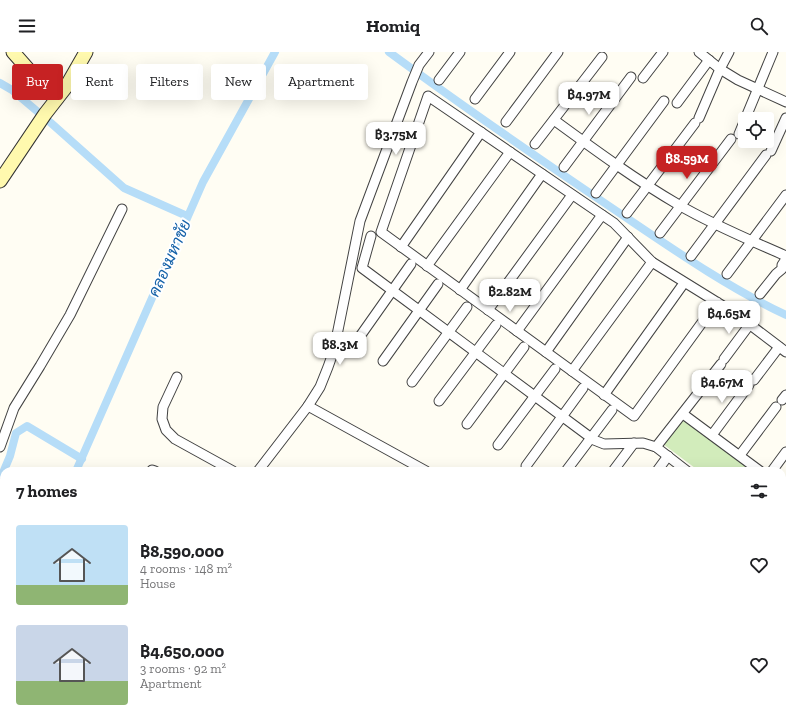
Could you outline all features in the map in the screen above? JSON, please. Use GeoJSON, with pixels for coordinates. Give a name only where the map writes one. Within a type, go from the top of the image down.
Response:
{"type":"FeatureCollection","features":[{"type":"Feature","properties":{"kind":"street"},"geometry":{"type":"LineString","coordinates":[[14,52],[24,64]]}},
{"type":"Feature","properties":{"kind":"street"},"geometry":{"type":"LineString","coordinates":[[63,91],[86,52]]}},
{"type":"Feature","properties":{"kind":"street"},"geometry":{"type":"LineString","coordinates":[[261,467],[308,406],[320,387],[334,350],[360,221],[412,82],[419,65],[429,52]]}},
{"type":"Feature","properties":{"kind":"street"},"geometry":{"type":"LineString","coordinates":[[439,80],[460,52]]}},
{"type":"Feature","properties":{"kind":"street"},"geometry":{"type":"LineString","coordinates":[[475,99],[510,52]]}},
{"type":"Feature","properties":{"kind":"street"},"geometry":{"type":"LineString","coordinates":[[506,122],[558,52]]}},
{"type":"Feature","properties":{"kind":"street"},"geometry":{"type":"LineString","coordinates":[[643,78],[663,52]]}},
{"type":"Feature","properties":{"kind":"street"},"geometry":{"type":"LineString","coordinates":[[699,52],[720,69],[738,80],[786,102]]}},
{"type":"Feature","properties":{"kind":"street"},"geometry":{"type":"LineString","coordinates":[[627,213],[697,120],[729,52]]}},
{"type":"Feature","properties":{"kind":"street"},"geometry":{"type":"LineString","coordinates":[[748,112],[773,52]]}},
{"type":"Feature","properties":{"kind":"street"},"geometry":{"type":"LineString","coordinates":[[536,144],[607,54]]}},
{"type":"Feature","properties":{"kind":"street"},"geometry":{"type":"LineString","coordinates":[[677,103],[709,60]]}},
{"type":"Feature","properties":{"kind":"street"},"geometry":{"type":"LineString","coordinates":[[564,168],[630,77]]}},
{"type":"Feature","properties":{"kind":"street"},"geometry":{"type":"LineString","coordinates":[[712,435],[751,382],[783,349],[750,324],[717,302],[652,262],[614,223],[428,96],[381,232],[634,416],[717,302]]}},
{"type":"Feature","properties":{"kind":"street"},"geometry":{"type":"LineString","coordinates":[[0,181],[56,100]]}},
{"type":"Feature","properties":{"kind":"street"},"geometry":{"type":"LineString","coordinates":[[596,193],[664,101]]}},
{"type":"Feature","properties":{"kind":"street"},"geometry":{"type":"LineString","coordinates":[[691,256],[769,153],[786,118]]}},
{"type":"Feature","properties":{"kind":"street"},"geometry":{"type":"LineString","coordinates":[[554,120],[648,186],[681,206],[786,257],[784,271],[776,274],[760,294]]}},
{"type":"Feature","properties":{"kind":"street"},"geometry":{"type":"LineString","coordinates":[[401,247],[481,132]]}},
{"type":"Feature","properties":{"kind":"street"},"geometry":{"type":"LineString","coordinates":[[660,233],[731,139]]}},
{"type":"Feature","properties":{"kind":"street"},"geometry":{"type":"LineString","coordinates":[[427,266],[510,152]]}},
{"type":"Feature","properties":{"kind":"street"},"geometry":{"type":"LineString","coordinates":[[460,290],[542,174]]}},
{"type":"Feature","properties":{"kind":"street"},"geometry":{"type":"LineString","coordinates":[[488,310],[572,195]]}},
{"type":"Feature","properties":{"kind":"street"},"geometry":{"type":"LineString","coordinates":[[727,274],[786,195]]}},
{"type":"Feature","properties":{"kind":"street"},"geometry":{"type":"LineString","coordinates":[[0,447],[14,408],[70,315],[122,209]]}},
{"type":"Feature","properties":{"kind":"street"},"geometry":{"type":"LineString","coordinates":[[516,331],[602,215]]}},
{"type":"Feature","properties":{"kind":"street"},"geometry":{"type":"LineString","coordinates":[[371,236],[362,268],[392,291],[591,437],[604,444],[643,443],[656,447],[682,467]]}},
{"type":"Feature","properties":{"kind":"street"},"geometry":{"type":"LineString","coordinates":[[546,352],[628,238]]}},
{"type":"Feature","properties":{"kind":"street"},"geometry":{"type":"LineString","coordinates":[[572,371],[652,262]]}},
{"type":"Feature","properties":{"kind":"street"},"geometry":{"type":"LineString","coordinates":[[356,342],[411,264]]}},
{"type":"Feature","properties":{"kind":"street"},"geometry":{"type":"LineString","coordinates":[[604,394],[684,283]]}},
{"type":"Feature","properties":{"kind":"street"},"geometry":{"type":"LineString","coordinates":[[383,361],[438,284]]}},
{"type":"Feature","properties":{"kind":"street"},"geometry":{"type":"LineString","coordinates":[[412,382],[467,307]]}},
{"type":"Feature","properties":{"kind":"street"},"geometry":{"type":"LineString","coordinates":[[439,401],[496,324]]}},
{"type":"Feature","properties":{"kind":"street"},"geometry":{"type":"LineString","coordinates":[[656,447],[683,414],[750,324]]}},
{"type":"Feature","properties":{"kind":"street"},"geometry":{"type":"LineString","coordinates":[[467,424],[524,346]]}},
{"type":"Feature","properties":{"kind":"street"},"geometry":{"type":"LineString","coordinates":[[498,445],[555,368]]}},
{"type":"Feature","properties":{"kind":"street"},"geometry":{"type":"LineString","coordinates":[[177,377],[163,407],[162,419],[166,430],[175,439],[227,467]]}},
{"type":"Feature","properties":{"kind":"street"},"geometry":{"type":"LineString","coordinates":[[526,466],[583,388]]}},
{"type":"Feature","properties":{"kind":"street"},"geometry":{"type":"LineString","coordinates":[[308,406],[419,467]]}},
{"type":"Feature","properties":{"kind":"street"},"geometry":{"type":"LineString","coordinates":[[740,455],[776,407]]}},
{"type":"Feature","properties":{"kind":"street"},"geometry":{"type":"LineString","coordinates":[[569,467],[612,410]]}},
{"type":"Feature","properties":{"kind":"street"},"geometry":{"type":"LineString","coordinates":[[683,414],[755,467]]}},
{"type":"Feature","properties":{"kind":"street"},"geometry":{"type":"LineString","coordinates":[[616,467],[634,443]]}},
{"type":"Feature","properties":{"kind":"street"},"geometry":{"type":"LineString","coordinates":[[775,467],[786,452]]}},
{"type":"Feature","properties":{"kind":"street"},"geometry":{"type":"LineString","coordinates":[[660,467],[668,456]]}},
{"type":"Feature","properties":{"kind":"street"},"geometry":{"type":"LineString","coordinates":[[786,547],[786,558]]}},
{"type":"Feature","properties":{"kind":"green space"},"geometry":{"type":"Polygon","coordinates":[[[683,419],[749,467],[694,467],[663,444],[683,419]]]}},
{"type":"Feature","properties":{"kind":"waterway","name":"คลองมหาชัย"},"geometry":{"type":"LineString","coordinates":[[78,467],[203,182],[275,52]]}},
{"type":"Feature","properties":{"kind":"waterway"},"geometry":{"type":"LineString","coordinates":[[389,52],[498,130],[674,250],[740,291],[786,315]]}},
{"type":"Feature","properties":{"kind":"waterway"},"geometry":{"type":"LineString","coordinates":[[0,83],[12,90],[51,123],[124,188],[187,216]]}},
{"type":"Feature","properties":{"kind":"waterway"},"geometry":{"type":"LineString","coordinates":[[5,467],[16,433],[27,426],[82,459]]}}]}
